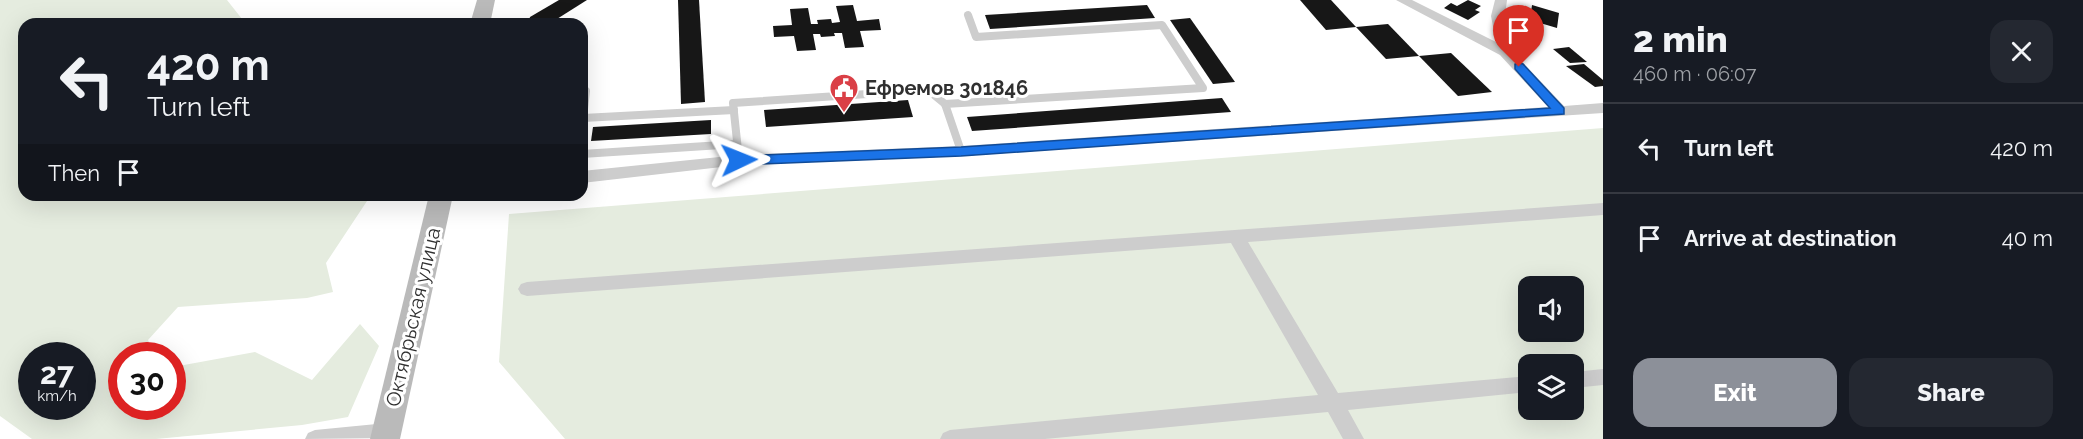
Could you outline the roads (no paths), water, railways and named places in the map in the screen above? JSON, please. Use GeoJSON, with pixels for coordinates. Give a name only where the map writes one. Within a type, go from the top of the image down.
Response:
{"type":"FeatureCollection","features":[{"type":"Feature","properties":{"kind":"street"},"geometry":{"type":"LineString","coordinates":[[482,18],[486,0]]}},
{"type":"Feature","properties":{"kind":"street"},"geometry":{"type":"LineString","coordinates":[[1402,0],[1505,52],[1560,111]]}},
{"type":"Feature","properties":{"kind":"street"},"geometry":{"type":"LineString","coordinates":[[1501,0],[1498,16],[1505,52]]}},
{"type":"Feature","properties":{"kind":"street"},"geometry":{"type":"LineString","coordinates":[[588,176],[739,160],[961,151],[1603,108]]}},
{"type":"Feature","properties":{"kind":"street","name":"Октябрьская улица"},"geometry":{"type":"LineString","coordinates":[[386,435],[440,201]]}},
{"type":"Feature","properties":{"kind":"street"},"geometry":{"type":"LineString","coordinates":[[527,289],[1603,209]]}},
{"type":"Feature","properties":{"kind":"street"},"geometry":{"type":"LineString","coordinates":[[1236,237],[1354,439]]}},
{"type":"Feature","properties":{"kind":"street"},"geometry":{"type":"LineString","coordinates":[[1584,379],[1603,377]]}},
{"type":"Feature","properties":{"kind":"street"},"geometry":{"type":"LineString","coordinates":[[950,439],[1518,385]]}},
{"type":"Feature","properties":{"kind":"street"},"geometry":{"type":"LineString","coordinates":[[315,439],[386,435]]}},
{"type":"Feature","properties":{"kind":"lane"},"geometry":{"type":"LineString","coordinates":[[945,104],[1203,88],[1162,25],[976,37],[968,15]]}},
{"type":"Feature","properties":{"kind":"lane"},"geometry":{"type":"LineString","coordinates":[[739,160],[733,103],[928,90],[945,104],[961,151]]}},
{"type":"Feature","properties":{"kind":"lane"},"geometry":{"type":"LineString","coordinates":[[588,118],[734,110]]}},
{"type":"Feature","properties":{"kind":"lane"},"geometry":{"type":"LineString","coordinates":[[588,154],[737,144]]}},
{"type":"Feature","properties":{"kind":"place","name":"Ефремов 301846"},"geometry":{"type":"Point","coordinates":[844,114]}}]}
